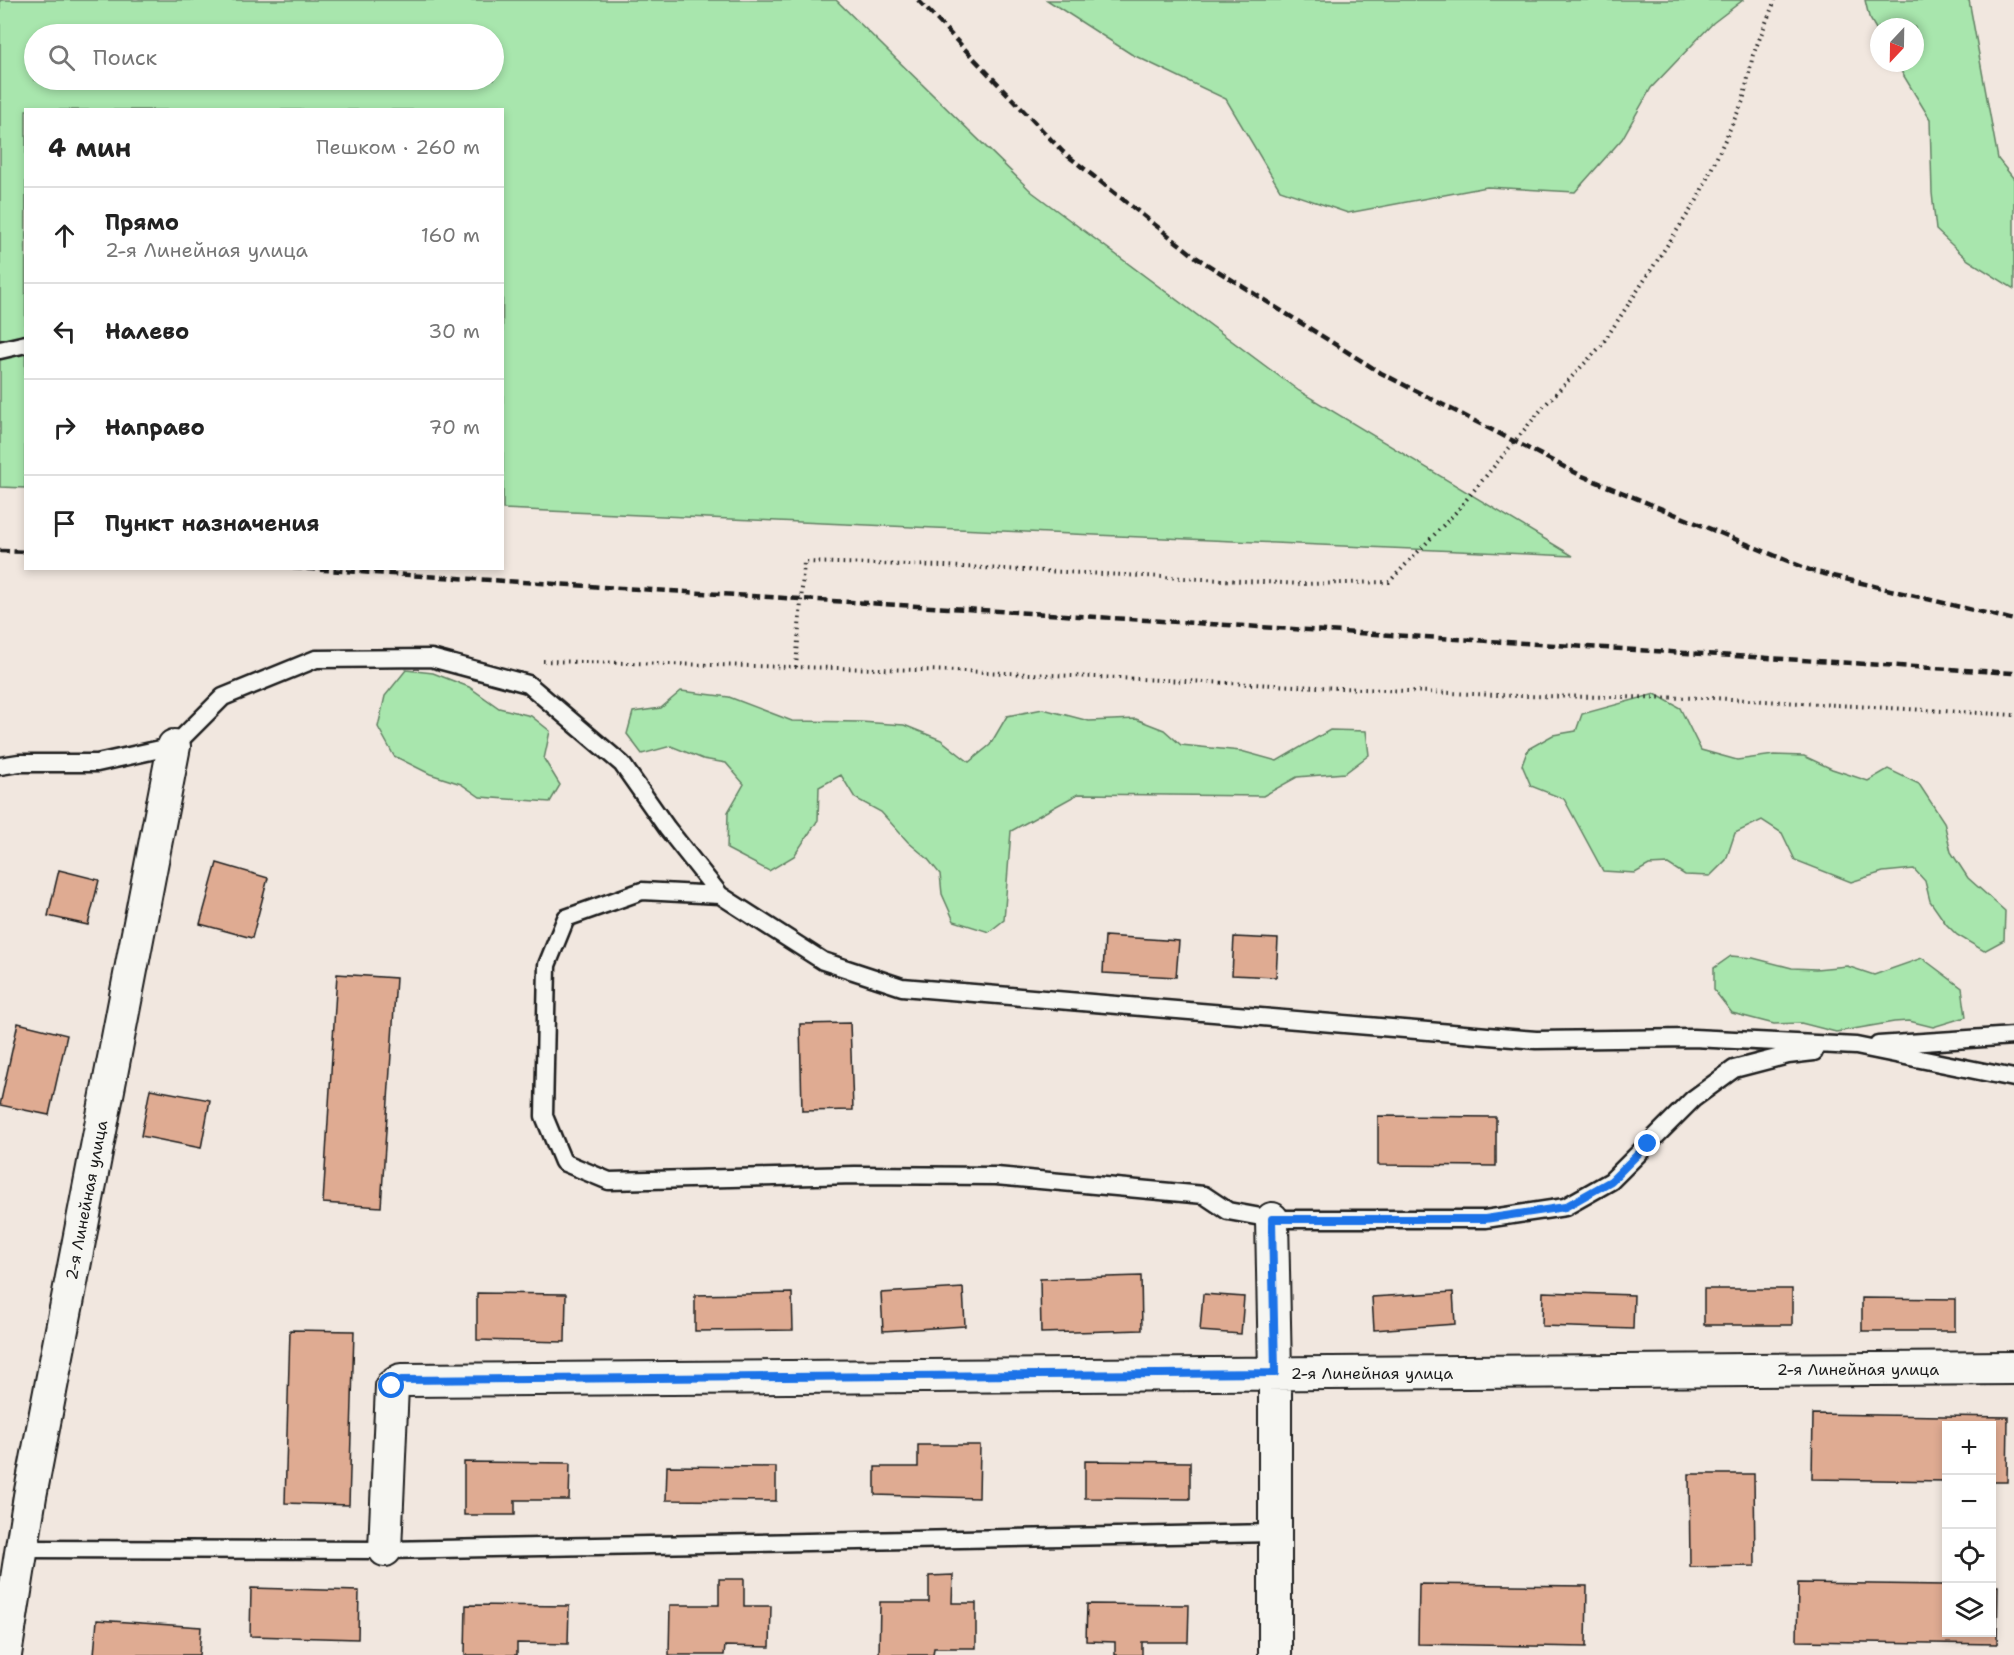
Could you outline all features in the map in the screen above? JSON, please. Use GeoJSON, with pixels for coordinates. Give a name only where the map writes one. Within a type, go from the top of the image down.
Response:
{"type":"FeatureCollection","features":[{"type":"Feature","properties":{"kind":"street","name":"2-я Линейная улица"},"geometry":{"type":"LineString","coordinates":[[5,1655],[21,1549],[78,1238],[174,746]]}},
{"type":"Feature","properties":{"kind":"street"},"geometry":{"type":"LineString","coordinates":[[1272,1219],[1275,1373],[1275,1655]]}},
{"type":"Feature","properties":{"kind":"street","name":"2-я Линейная улица"},"geometry":{"type":"LineString","coordinates":[[385,1550],[392,1386],[401,1380],[2014,1368]]}},
{"type":"Feature","properties":{"kind":"lane"},"geometry":{"type":"LineString","coordinates":[[0,350],[24,344]]}},
{"type":"Feature","properties":{"kind":"lane"},"geometry":{"type":"LineString","coordinates":[[0,766],[19,763],[97,763],[174,746],[223,697],[316,659],[431,658],[528,684],[622,764],[667,828],[720,895],[823,961],[902,987],[1536,1040],[1693,1038],[1856,1046],[2014,1078]]}},
{"type":"Feature","properties":{"kind":"lane"},"geometry":{"type":"LineString","coordinates":[[720,895],[642,891],[566,918],[547,965],[544,1116],[563,1162],[609,1181],[855,1175],[996,1176],[1204,1195],[1228,1211],[1272,1219],[1485,1219],[1565,1207],[1611,1181],[1694,1099],[1734,1069],[1788,1055],[1856,1046],[2014,1036]]}},
{"type":"Feature","properties":{"kind":"lane"},"geometry":{"type":"LineString","coordinates":[[21,1549],[385,1550],[1275,1533]]}},
{"type":"Feature","properties":{"kind":"path"},"geometry":{"type":"LineString","coordinates":[[796,667],[804,562],[944,566],[1303,584],[1389,582],[1456,512],[1545,405],[1601,346],[1696,200],[1743,101],[1753,55],[1775,0]]}},
{"type":"Feature","properties":{"kind":"path"},"geometry":{"type":"LineString","coordinates":[[537,660],[962,671],[1518,696],[1712,698],[2014,716]]}},
{"type":"Feature","properties":{"kind":"green space"},"geometry":{"type":"Polygon","coordinates":[[[0,0],[836,0],[1032,192],[1299,391],[1573,556],[504,509],[504,108],[24,108],[24,488],[0,487],[0,0]]]}},
{"type":"Feature","properties":{"kind":"green space"},"geometry":{"type":"Polygon","coordinates":[[[1047,0],[1743,0],[1713,23],[1651,88],[1622,139],[1575,192],[1487,187],[1348,213],[1280,190],[1226,99],[1131,54],[1047,0]]]}},
{"type":"Feature","properties":{"kind":"green space"},"geometry":{"type":"Polygon","coordinates":[[[1865,0],[1969,0],[1998,159],[2014,179],[2014,289],[1968,260],[1936,230],[1932,193],[1930,119],[1901,72],[1924,72],[1924,18],[1869,17],[1865,0]]]}},
{"type":"Feature","properties":{"kind":"green space"},"geometry":{"type":"Polygon","coordinates":[[[406,670],[433,673],[469,687],[499,708],[531,716],[550,731],[544,759],[560,785],[550,802],[480,797],[461,784],[430,774],[394,756],[378,727],[385,696],[406,670]]]}},
{"type":"Feature","properties":{"kind":"green space"},"geometry":{"type":"Polygon","coordinates":[[[681,691],[729,697],[792,721],[904,725],[941,740],[969,762],[990,745],[1007,716],[1043,709],[1089,721],[1136,719],[1164,730],[1181,745],[1241,751],[1277,761],[1330,730],[1366,731],[1369,755],[1345,773],[1297,777],[1263,796],[1078,794],[1011,831],[1004,920],[989,932],[954,921],[942,894],[940,874],[881,812],[855,798],[841,775],[819,787],[818,820],[794,856],[769,871],[727,849],[728,812],[744,784],[726,763],[703,759],[671,746],[642,754],[627,734],[633,712],[661,708],[681,691]]]}},
{"type":"Feature","properties":{"kind":"green space"},"geometry":{"type":"Polygon","coordinates":[[[1655,694],[1680,708],[1701,750],[1737,760],[1774,755],[1804,756],[1832,769],[1868,781],[1888,769],[1919,784],[1944,822],[1951,852],[1968,878],[2005,911],[2004,940],[1984,951],[1957,935],[1930,901],[1925,881],[1914,869],[1883,872],[1851,882],[1795,860],[1782,833],[1762,820],[1735,833],[1726,860],[1710,876],[1685,875],[1668,864],[1649,865],[1635,873],[1603,871],[1564,799],[1531,786],[1522,765],[1528,749],[1553,735],[1576,731],[1582,714],[1655,694]]]}},
{"type":"Feature","properties":{"kind":"green space"},"geometry":{"type":"Polygon","coordinates":[[[1731,956],[1753,958],[1792,968],[1816,969],[1847,966],[1874,975],[1922,958],[1962,988],[1966,1017],[1933,1027],[1909,1021],[1836,1032],[1801,1023],[1774,1024],[1732,1013],[1714,990],[1714,968],[1731,956]]]}},
{"type":"Feature","properties":{"kind":"building"},"geometry":{"type":"Polygon","coordinates":[[[217,863],[268,878],[252,938],[200,924],[217,863]]]}},
{"type":"Feature","properties":{"kind":"building"},"geometry":{"type":"Polygon","coordinates":[[[59,870],[99,880],[88,925],[48,916],[59,870]]]}},
{"type":"Feature","properties":{"kind":"building"},"geometry":{"type":"Polygon","coordinates":[[[1105,936],[1179,941],[1176,977],[1103,973],[1105,936]]]}},
{"type":"Feature","properties":{"kind":"building"},"geometry":{"type":"Polygon","coordinates":[[[1234,937],[1278,939],[1276,977],[1232,975],[1234,937]]]}},
{"type":"Feature","properties":{"kind":"building"},"geometry":{"type":"Polygon","coordinates":[[[337,974],[396,978],[381,1207],[323,1203],[337,974]]]}},
{"type":"Feature","properties":{"kind":"building"},"geometry":{"type":"Polygon","coordinates":[[[18,1023],[67,1035],[49,1115],[0,1105],[18,1023]]]}},
{"type":"Feature","properties":{"kind":"building"},"geometry":{"type":"Polygon","coordinates":[[[850,1023],[853,1110],[802,1111],[800,1024],[850,1023]]]}},
{"type":"Feature","properties":{"kind":"building"},"geometry":{"type":"Polygon","coordinates":[[[150,1089],[210,1100],[201,1148],[141,1136],[150,1089]]]}},
{"type":"Feature","properties":{"kind":"building"},"geometry":{"type":"Polygon","coordinates":[[[1378,1116],[1496,1117],[1496,1166],[1378,1165],[1378,1116]]]}},
{"type":"Feature","properties":{"kind":"building"},"geometry":{"type":"Polygon","coordinates":[[[1141,1276],[1142,1330],[1041,1333],[1040,1279],[1141,1276]]]}},
{"type":"Feature","properties":{"kind":"building"},"geometry":{"type":"Polygon","coordinates":[[[963,1288],[965,1326],[883,1331],[881,1293],[963,1288]]]}},
{"type":"Feature","properties":{"kind":"building"},"geometry":{"type":"Polygon","coordinates":[[[1704,1289],[1792,1289],[1792,1325],[1704,1325],[1704,1289]]]}},
{"type":"Feature","properties":{"kind":"building"},"geometry":{"type":"Polygon","coordinates":[[[1453,1292],[1455,1324],[1374,1330],[1372,1297],[1453,1292]]]}},
{"type":"Feature","properties":{"kind":"building"},"geometry":{"type":"Polygon","coordinates":[[[1543,1292],[1634,1295],[1633,1329],[1542,1326],[1543,1292]]]}},
{"type":"Feature","properties":{"kind":"building"},"geometry":{"type":"Polygon","coordinates":[[[477,1293],[566,1294],[565,1342],[477,1340],[477,1293]]]}},
{"type":"Feature","properties":{"kind":"building"},"geometry":{"type":"Polygon","coordinates":[[[792,1293],[793,1330],[695,1331],[695,1295],[792,1293]]]}},
{"type":"Feature","properties":{"kind":"building"},"geometry":{"type":"Polygon","coordinates":[[[1203,1294],[1244,1297],[1241,1334],[1200,1331],[1203,1294]]]}},
{"type":"Feature","properties":{"kind":"building"},"geometry":{"type":"Polygon","coordinates":[[[1862,1298],[1955,1299],[1955,1331],[1862,1331],[1862,1298]]]}},
{"type":"Feature","properties":{"kind":"building"},"geometry":{"type":"Polygon","coordinates":[[[290,1330],[354,1331],[349,1505],[285,1503],[290,1330]]]}},
{"type":"Feature","properties":{"kind":"building"},"geometry":{"type":"Polygon","coordinates":[[[1813,1414],[2008,1417],[2007,1482],[1996,1482],[1996,1421],[1942,1421],[1942,1481],[1812,1479],[1813,1414]]]}},
{"type":"Feature","properties":{"kind":"building"},"geometry":{"type":"Polygon","coordinates":[[[918,1445],[980,1445],[979,1498],[875,1495],[875,1467],[918,1467],[918,1445]]]}},
{"type":"Feature","properties":{"kind":"building"},"geometry":{"type":"Polygon","coordinates":[[[1085,1461],[1190,1462],[1190,1499],[1085,1498],[1085,1461]]]}},
{"type":"Feature","properties":{"kind":"building"},"geometry":{"type":"Polygon","coordinates":[[[464,1462],[570,1463],[569,1500],[515,1500],[515,1515],[464,1515],[464,1462]]]}},
{"type":"Feature","properties":{"kind":"building"},"geometry":{"type":"Polygon","coordinates":[[[667,1466],[776,1467],[776,1501],[666,1500],[667,1466]]]}},
{"type":"Feature","properties":{"kind":"building"},"geometry":{"type":"Polygon","coordinates":[[[1689,1474],[1754,1474],[1755,1566],[1690,1567],[1689,1474]]]}},
{"type":"Feature","properties":{"kind":"building"},"geometry":{"type":"Polygon","coordinates":[[[953,1575],[952,1603],[976,1603],[976,1648],[934,1648],[933,1655],[879,1655],[880,1602],[929,1602],[929,1576],[953,1575]]]}},
{"type":"Feature","properties":{"kind":"building"},"geometry":{"type":"Polygon","coordinates":[[[719,1579],[744,1579],[744,1606],[771,1606],[770,1647],[725,1646],[724,1655],[669,1655],[670,1605],[719,1605],[719,1579]]]}},
{"type":"Feature","properties":{"kind":"building"},"geometry":{"type":"Polygon","coordinates":[[[1798,1583],[1942,1585],[1942,1637],[1996,1637],[1996,1586],[1998,1586],[1997,1644],[1797,1641],[1798,1583]]]}},
{"type":"Feature","properties":{"kind":"building"},"geometry":{"type":"Polygon","coordinates":[[[1419,1584],[1587,1586],[1586,1647],[1418,1644],[1419,1584]]]}},
{"type":"Feature","properties":{"kind":"building"},"geometry":{"type":"Polygon","coordinates":[[[251,1588],[359,1591],[358,1639],[250,1636],[251,1588]]]}},
{"type":"Feature","properties":{"kind":"building"},"geometry":{"type":"Polygon","coordinates":[[[1087,1604],[1189,1605],[1188,1642],[1142,1642],[1142,1655],[1115,1655],[1115,1642],[1086,1641],[1087,1604]]]}},
{"type":"Feature","properties":{"kind":"building"},"geometry":{"type":"Polygon","coordinates":[[[466,1605],[569,1606],[568,1644],[517,1643],[517,1655],[465,1655],[466,1605]]]}},
{"type":"Feature","properties":{"kind":"building"},"geometry":{"type":"Polygon","coordinates":[[[97,1620],[201,1627],[199,1655],[94,1655],[97,1620]]]}},
{"type":"Feature","properties":{"kind":"railway"},"geometry":{"type":"LineString","coordinates":[[918,0],[1063,152],[1197,258],[1381,373],[1580,475],[1812,571],[2014,620]]}},
{"type":"Feature","properties":{"kind":"railway"},"geometry":{"type":"LineString","coordinates":[[0,551],[24,552]]}},
{"type":"Feature","properties":{"kind":"railway"},"geometry":{"type":"LineString","coordinates":[[326,570],[2014,673]]}},
{"type":"Feature","properties":{"kind":"route"},"geometry":{"type":"LineString","coordinates":[[392,1386],[401,1380],[1275,1373],[1272,1219],[1485,1219],[1565,1207],[1611,1181],[1648,1144]]}}]}
